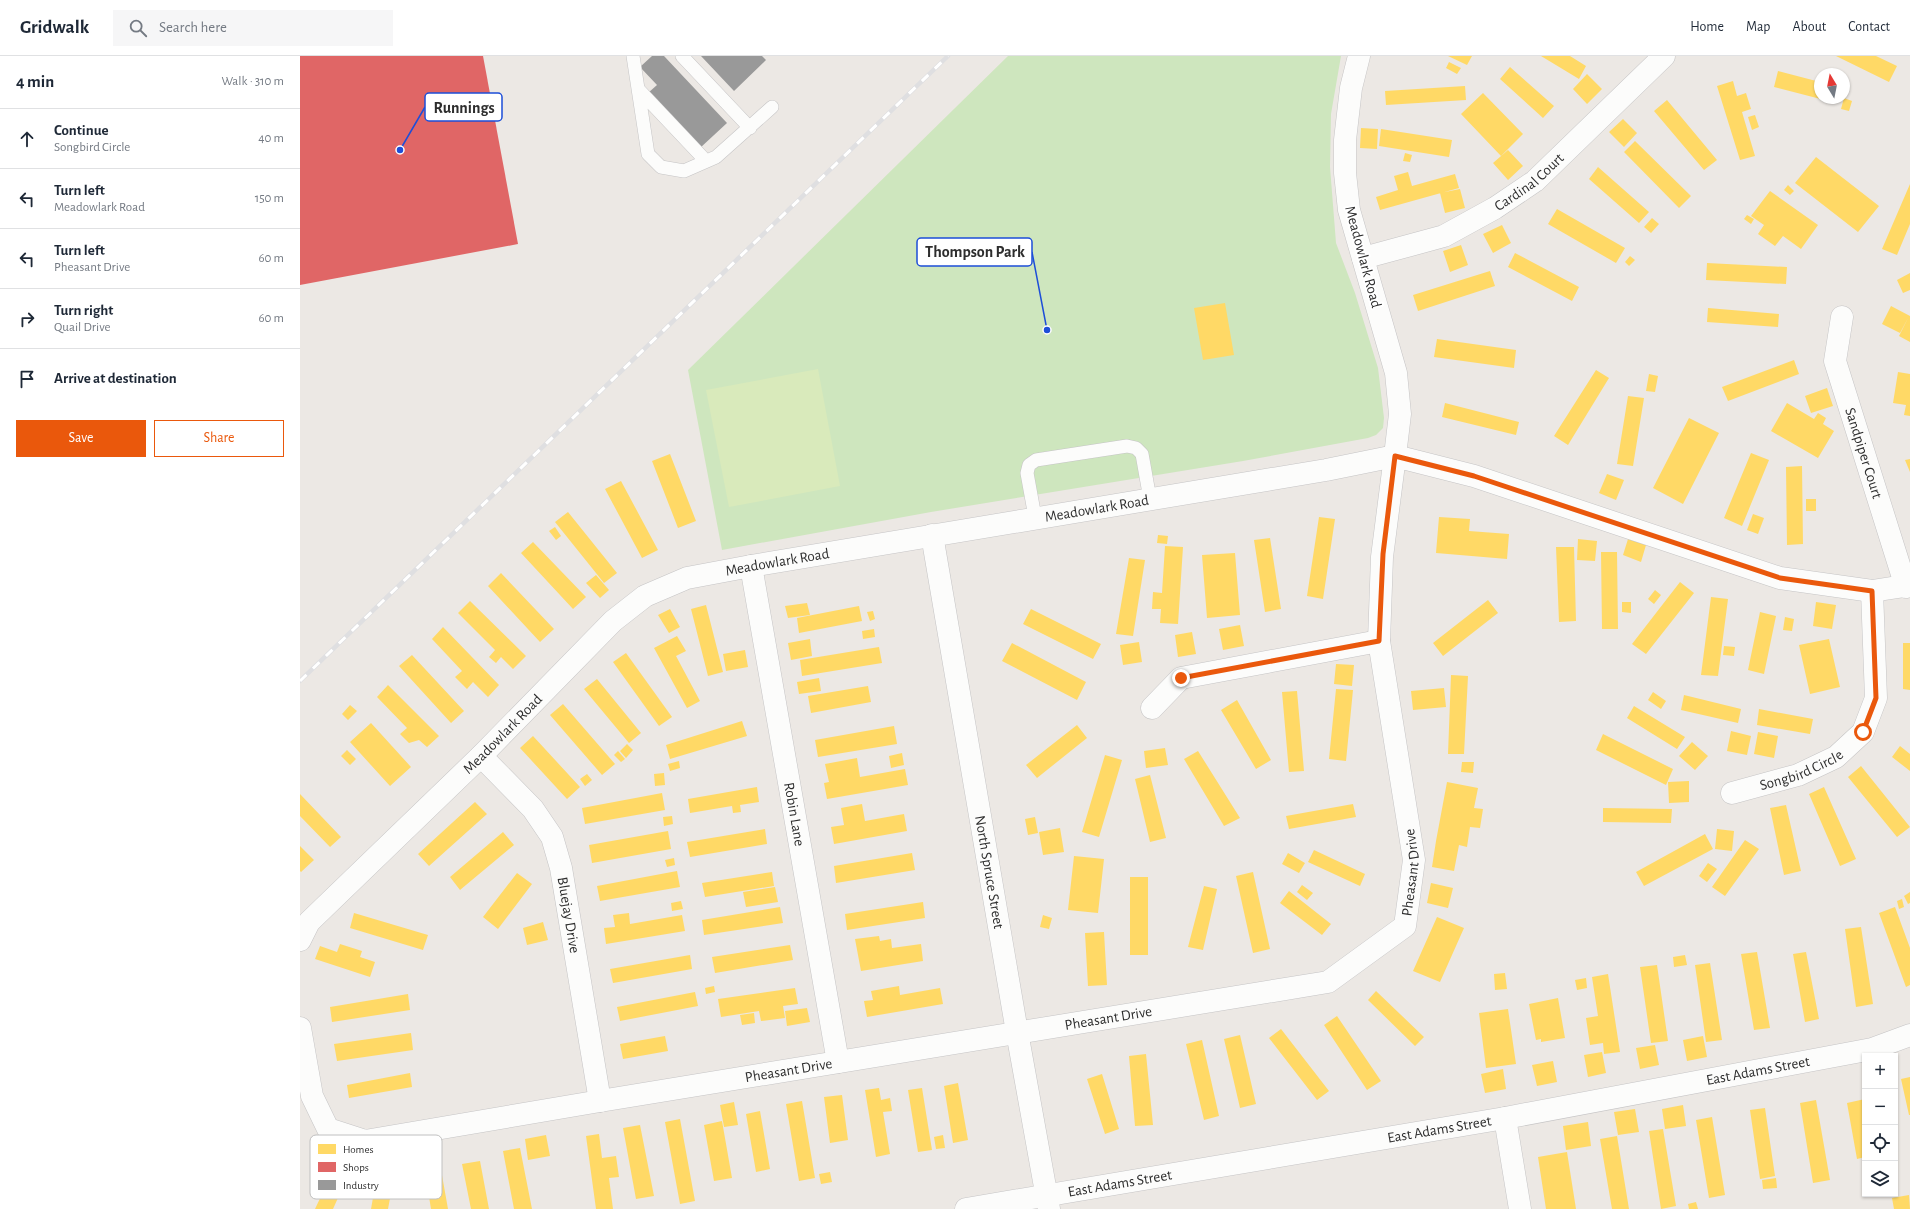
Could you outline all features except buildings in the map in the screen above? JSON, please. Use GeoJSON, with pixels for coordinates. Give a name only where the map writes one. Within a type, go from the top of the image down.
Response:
{"type":"FeatureCollection","features":[{"type":"Feature","properties":{"kind":"street","name":"Meadowlark Road"},"geometry":{"type":"LineString","coordinates":[[1359,56],[1351,96],[1346,140],[1345,173],[1349,210],[1396,373],[1400,414],[1395,456]]}},
{"type":"Feature","properties":{"kind":"street","name":"Cardinal Court"},"geometry":{"type":"LineString","coordinates":[[1363,258],[1444,236],[1495,208],[1535,181],[1664,56]]}},
{"type":"Feature","properties":{"kind":"street","name":"Sandpiper Court"},"geometry":{"type":"LineString","coordinates":[[1842,317],[1835,361],[1908,586]]}},
{"type":"Feature","properties":{"kind":"street","name":"Meadowlark Road"},"geometry":{"type":"LineString","coordinates":[[300,940],[309,922],[481,756],[613,621],[645,596],[687,578],[932,534],[1326,470],[1395,456],[1474,476],[1780,578],[1872,591],[1908,586]]}},
{"type":"Feature","properties":{"kind":"street","name":"Pheasant Drive"},"geometry":{"type":"LineString","coordinates":[[399,1135],[600,1100],[1328,982],[1405,926],[1414,860],[1379,641],[1383,554],[1395,456]]}},
{"type":"Feature","properties":{"kind":"street","name":"North Spruce Street"},"geometry":{"type":"LineString","coordinates":[[932,534],[1017,1032],[1048,1202]]}},
{"type":"Feature","properties":{"kind":"street","name":"Robin Lane"},"geometry":{"type":"LineString","coordinates":[[751,566],[838,1062]]}},
{"type":"Feature","properties":{"kind":"street","name":"Songbird Circle"},"geometry":{"type":"LineString","coordinates":[[1732,793],[1798,775],[1836,757],[1863,732],[1876,698],[1872,591]]}},
{"type":"Feature","properties":{"kind":"street"},"geometry":{"type":"LineString","coordinates":[[1152,708],[1181,678],[1379,641]]}},
{"type":"Feature","properties":{"kind":"street","name":"Bluejay Drive"},"geometry":{"type":"LineString","coordinates":[[481,756],[533,810],[552,837],[561,868],[600,1100]]}},
{"type":"Feature","properties":{"kind":"street","name":"Pheasant Drive"},"geometry":{"type":"LineString","coordinates":[[300,1028],[312,1096],[328,1129],[346,1135]]}},
{"type":"Feature","properties":{"kind":"street","name":"East Adams Street"},"geometry":{"type":"LineString","coordinates":[[966,1209],[1048,1202],[1505,1118],[1872,1049],[1910,1035]]}},
{"type":"Feature","properties":{"kind":"street"},"geometry":{"type":"LineString","coordinates":[[1505,1118],[1520,1209]]}},
{"type":"Feature","properties":{"kind":"lane"},"geometry":{"type":"LineString","coordinates":[[633,56],[648,154],[661,167],[684,171],[716,157],[772,107]]}},
{"type":"Feature","properties":{"kind":"lane"},"geometry":{"type":"LineString","coordinates":[[682,56],[750,128]]}},
{"type":"Feature","properties":{"kind":"lane"},"geometry":{"type":"LineString","coordinates":[[639,90],[706,161]]}},
{"type":"Feature","properties":{"kind":"lane"},"geometry":{"type":"LineString","coordinates":[[1035,518],[1027,473],[1029,465],[1036,460],[1127,446],[1136,448],[1142,454],[1150,499]]}},
{"type":"Feature","properties":{"kind":"green space"},"geometry":{"type":"Polygon","coordinates":[[[1008,56],[1341,56],[1331,114],[1330,167],[1336,243],[1355,293],[1378,368],[1384,418],[1383,428],[1376,435],[1368,438],[1243,461],[931,512],[722,550],[688,370],[1008,56]]]}},
{"type":"Feature","properties":{"kind":"green space"},"geometry":{"type":"Polygon","coordinates":[[[818,369],[840,486],[729,507],[706,390],[818,369]]]}},
{"type":"Feature","properties":{"kind":"railway"},"geometry":{"type":"LineString","coordinates":[[300,681],[948,56]]}},
{"type":"Feature","properties":{"kind":"place","name":"Runnings"},"geometry":{"type":"Point","coordinates":[400,150]}},
{"type":"Feature","properties":{"kind":"place","name":"Thompson Park"},"geometry":{"type":"Point","coordinates":[1047,330]}},
{"type":"Feature","properties":{"kind":"route"},"geometry":{"type":"LineString","coordinates":[[1181,678],[1379,641],[1383,554],[1395,456],[1474,476],[1780,578],[1872,591],[1876,698],[1863,732]]}}]}
